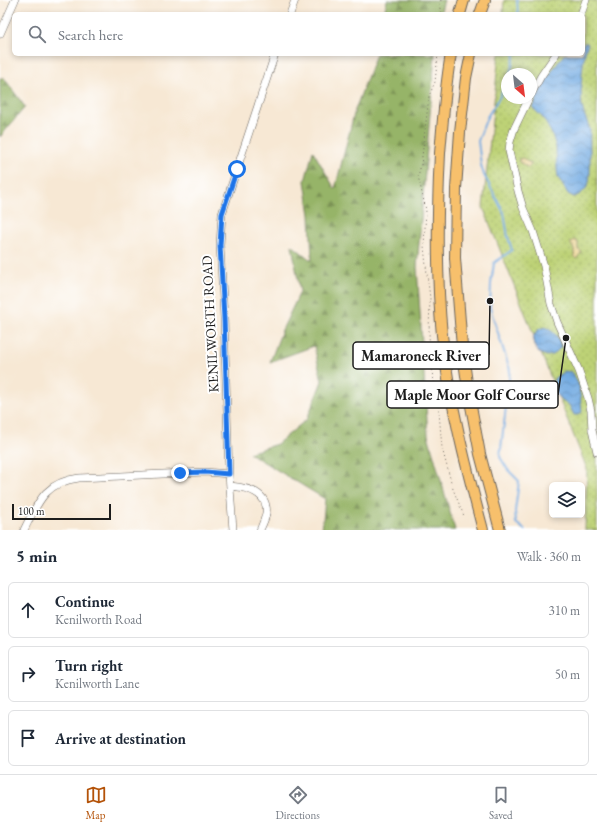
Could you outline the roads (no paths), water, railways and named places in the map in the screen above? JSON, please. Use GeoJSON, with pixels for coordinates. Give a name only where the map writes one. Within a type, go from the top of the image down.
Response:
{"type":"FeatureCollection","features":[{"type":"Feature","properties":{"kind":"highway"},"geometry":{"type":"LineString","coordinates":[[461,12],[464,0]]}},
{"type":"Feature","properties":{"kind":"highway"},"geometry":{"type":"LineString","coordinates":[[481,12],[484,0]]}},
{"type":"Feature","properties":{"kind":"highway"},"geometry":{"type":"LineString","coordinates":[[451,56],[443,110],[438,195],[437,258],[442,335],[462,448],[482,530]]}},
{"type":"Feature","properties":{"kind":"highway"},"geometry":{"type":"LineString","coordinates":[[471,56],[466,78],[460,132],[456,189],[454,258],[467,384],[480,454],[500,530]]}},
{"type":"Feature","properties":{"kind":"street"},"geometry":{"type":"LineString","coordinates":[[0,34],[14,0]]}},
{"type":"Feature","properties":{"kind":"street"},"geometry":{"type":"LineString","coordinates":[[291,12],[295,0]]}},
{"type":"Feature","properties":{"kind":"street"},"geometry":{"type":"LineString","coordinates":[[582,12],[586,0]]}},
{"type":"Feature","properties":{"kind":"street","name":"KENILWORTH ROAD"},"geometry":{"type":"LineString","coordinates":[[233,530],[229,474],[220,245],[222,214],[274,56]]}},
{"type":"Feature","properties":{"kind":"street"},"geometry":{"type":"LineString","coordinates":[[537,84],[555,56]]}},
{"type":"Feature","properties":{"kind":"street"},"geometry":{"type":"LineString","coordinates":[[526,104],[514,129],[509,151],[523,208],[533,231],[544,266],[551,304],[557,322],[579,371],[588,398],[591,411],[592,430],[597,452]]}},
{"type":"Feature","properties":{"kind":"street"},"geometry":{"type":"LineString","coordinates":[[24,530],[33,511],[47,491],[69,479],[205,472],[229,474]]}},
{"type":"Feature","properties":{"kind":"street"},"geometry":{"type":"LineString","coordinates":[[230,486],[239,486],[254,492],[263,498],[266,506],[266,517],[260,530]]}},
{"type":"Feature","properties":{"kind":"water"},"geometry":{"type":"Polygon","coordinates":[[[585,43],[588,44],[586,49],[585,52],[585,43]]]}},
{"type":"Feature","properties":{"kind":"water"},"geometry":{"type":"Polygon","coordinates":[[[563,56],[584,56],[581,100],[583,112],[590,130],[590,174],[587,187],[574,197],[568,194],[558,177],[556,147],[552,134],[543,118],[533,108],[535,104],[537,104],[537,98],[541,88],[563,56]]]}},
{"type":"Feature","properties":{"kind":"water"},"geometry":{"type":"Polygon","coordinates":[[[545,327],[556,335],[560,343],[561,347],[553,355],[547,356],[539,353],[536,349],[533,337],[539,329],[545,327]]]}},
{"type":"Feature","properties":{"kind":"water"},"geometry":{"type":"Polygon","coordinates":[[[565,371],[571,372],[579,385],[582,412],[578,415],[574,415],[569,405],[557,396],[554,388],[554,379],[565,371]]]}},
{"type":"Feature","properties":{"kind":"waterway"},"geometry":{"type":"LineString","coordinates":[[517,0],[518,12]]}},
{"type":"Feature","properties":{"kind":"waterway"},"geometry":{"type":"LineString","coordinates":[[512,68],[514,56]]}},
{"type":"Feature","properties":{"kind":"waterway"},"geometry":{"type":"LineString","coordinates":[[501,94],[487,117],[478,141],[481,165],[484,175],[504,213],[512,250],[494,263],[490,308],[510,370],[500,457],[508,470],[519,481],[515,511],[516,523],[525,530]]}},
{"type":"Feature","properties":{"kind":"place","name":"Mamaroneck River"},"geometry":{"type":"Point","coordinates":[490,301]}},
{"type":"Feature","properties":{"kind":"place","name":"Maple Moor Golf Course"},"geometry":{"type":"Point","coordinates":[566,338]}}]}
